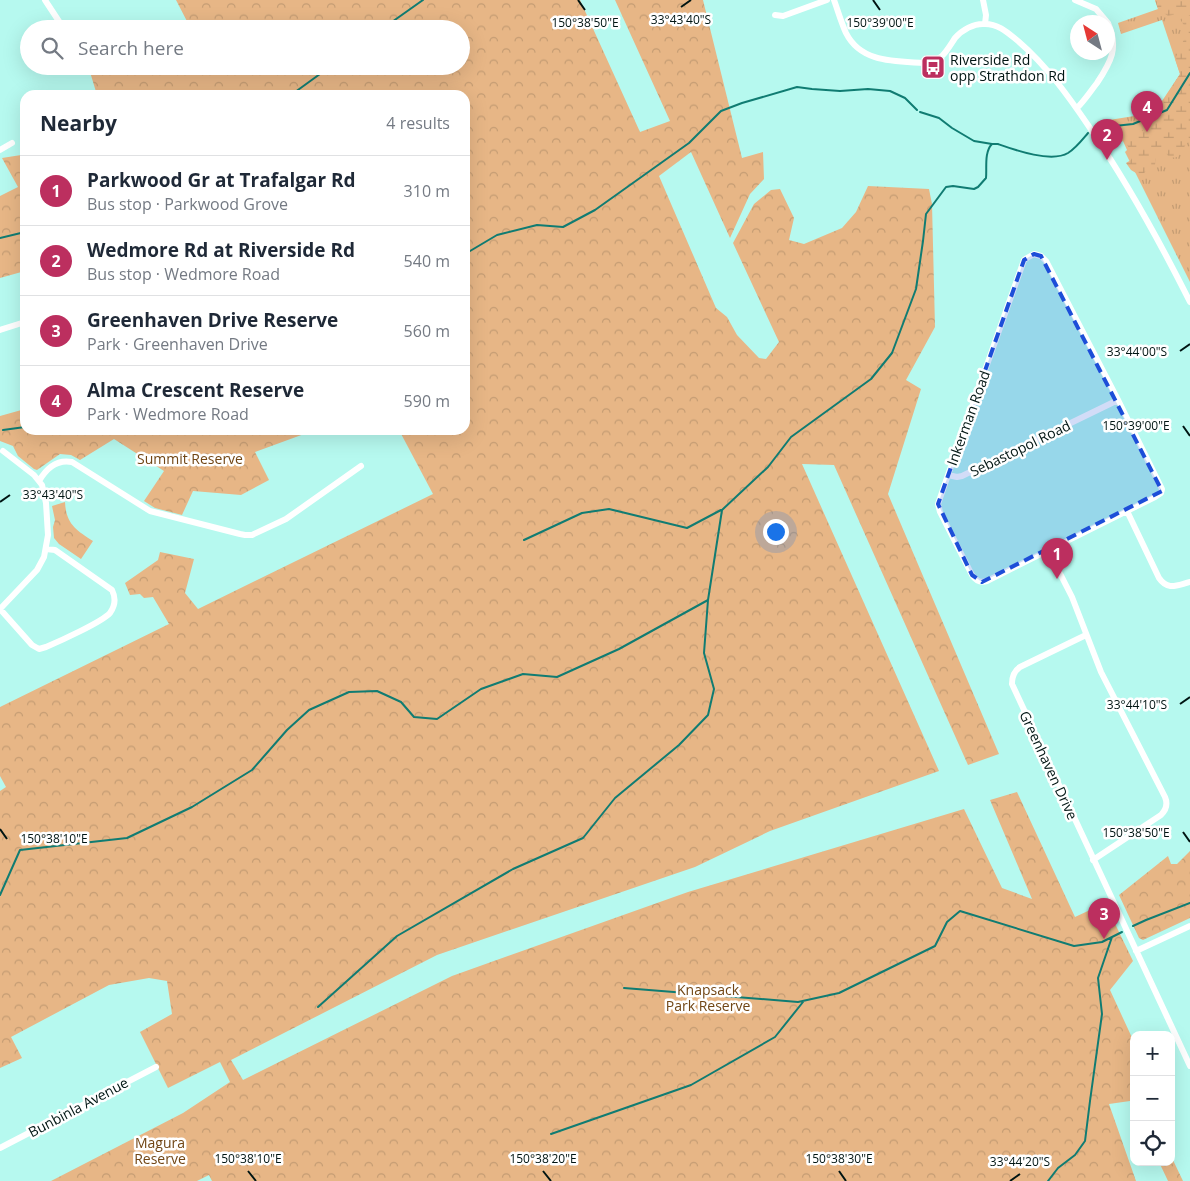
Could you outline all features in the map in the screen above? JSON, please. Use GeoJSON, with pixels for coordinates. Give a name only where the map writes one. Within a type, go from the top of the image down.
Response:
{"type":"FeatureCollection","features":[{"type":"Feature","properties":{"kind":"street"},"geometry":{"type":"LineString","coordinates":[[45,0],[58,20]]}},
{"type":"Feature","properties":{"kind":"street"},"geometry":{"type":"LineString","coordinates":[[775,15],[783,16],[827,0]]}},
{"type":"Feature","properties":{"kind":"street"},"geometry":{"type":"LineString","coordinates":[[834,0],[844,28],[852,42],[873,58],[888,61],[930,62],[942,56],[959,34],[974,26],[985,24],[1004,30],[1035,56],[1077,108],[1102,145],[1134,196],[1190,302]]}},
{"type":"Feature","properties":{"kind":"street"},"geometry":{"type":"LineString","coordinates":[[983,0],[986,15],[985,24]]}},
{"type":"Feature","properties":{"kind":"street"},"geometry":{"type":"LineString","coordinates":[[1075,0],[1096,9],[1101,15]]}},
{"type":"Feature","properties":{"kind":"street"},"geometry":{"type":"LineString","coordinates":[[1077,108],[1085,100],[1110,60]]}},
{"type":"Feature","properties":{"kind":"street"},"geometry":{"type":"LineString","coordinates":[[0,150],[12,144]]}},
{"type":"Feature","properties":{"kind":"street","name":"Inkerman Road"},"geometry":{"type":"LineString","coordinates":[[1048,550],[987,581],[978,581],[972,576],[938,508],[1024,260],[1027,258],[1034,254],[1041,256],[1046,261],[1118,400]]}},
{"type":"Feature","properties":{"kind":"street"},"geometry":{"type":"LineString","coordinates":[[0,330],[20,324]]}},
{"type":"Feature","properties":{"kind":"street"},"geometry":{"type":"LineString","coordinates":[[1093,860],[1161,815],[1167,803],[1101,672],[1072,597],[1048,550],[1156,498],[1162,489],[1118,400]]}},
{"type":"Feature","properties":{"kind":"street","name":"Sebastopol Road"},"geometry":{"type":"LineString","coordinates":[[948,475],[962,476],[1118,400]]}},
{"type":"Feature","properties":{"kind":"street"},"geometry":{"type":"LineString","coordinates":[[3,451],[39,481],[46,503],[48,535],[44,558],[37,570],[0,609],[32,645],[39,648],[46,647],[102,620],[111,612],[115,599],[112,590],[55,550],[46,549]]}},
{"type":"Feature","properties":{"kind":"street"},"geometry":{"type":"LineString","coordinates":[[39,481],[42,474],[52,466],[62,462],[72,462],[150,511],[248,535],[286,519],[361,466]]}},
{"type":"Feature","properties":{"kind":"street"},"geometry":{"type":"LineString","coordinates":[[1127,511],[1163,584],[1173,586],[1190,582]]}},
{"type":"Feature","properties":{"kind":"street","name":"Greenhaven Drive"},"geometry":{"type":"LineString","coordinates":[[1086,635],[1020,667],[1014,672],[1012,680],[1093,860],[1190,1066]]}},
{"type":"Feature","properties":{"kind":"street"},"geometry":{"type":"LineString","coordinates":[[1136,951],[1190,926]]}},
{"type":"Feature","properties":{"kind":"street","name":"Bunbinla Avenue"},"geometry":{"type":"LineString","coordinates":[[0,1148],[156,1067]]}},
{"type":"Feature","properties":{"kind":"highlighted area"},"geometry":{"type":"Polygon","coordinates":[[[1034,254],[1041,256],[1162,491],[982,582],[972,575],[938,504],[1024,260],[1034,254]]]}},
{"type":"Feature","properties":{"kind":"green space"},"geometry":{"type":"Polygon","coordinates":[[[176,0],[580,0],[640,132],[670,121],[615,0],[703,0],[742,158],[763,152],[764,179],[750,194],[730,238],[691,152],[659,176],[716,308],[727,317],[737,335],[759,358],[766,359],[779,342],[733,243],[754,204],[771,190],[780,189],[794,218],[789,240],[804,244],[842,228],[856,212],[868,186],[929,189],[932,204],[935,327],[906,380],[921,389],[888,494],[999,754],[968,765],[834,465],[802,464],[939,771],[770,831],[695,867],[437,955],[231,1060],[243,1080],[452,976],[688,892],[964,809],[1002,888],[1032,899],[990,800],[1017,792],[1075,917],[1105,903],[1133,961],[1110,990],[1130,1033],[1130,1101],[1109,1104],[1136,1181],[212,1181],[209,1175],[197,1181],[51,1181],[183,1113],[230,1082],[220,1062],[168,1088],[140,1032],[172,1014],[167,981],[149,978],[109,985],[11,1037],[22,1058],[0,1068],[0,791],[6,787],[0,776],[0,707],[169,624],[153,597],[144,598],[140,594],[130,595],[125,583],[158,560],[160,552],[194,559],[185,593],[198,609],[433,494],[402,435],[470,435],[470,90],[95,90],[91,75],[470,75],[470,20],[186,20],[176,0]]]}},
{"type":"Feature","properties":{"kind":"green space"},"geometry":{"type":"Polygon","coordinates":[[[1155,0],[1190,0],[1190,282],[1125,152],[1127,150],[1123,141],[1114,145],[1097,122],[1134,116],[1158,107],[1180,74],[1162,20],[1121,34],[1118,23],[1158,9],[1155,0]]]}},
{"type":"Feature","properties":{"kind":"green space"},"geometry":{"type":"Polygon","coordinates":[[[1155,0],[1190,0],[1190,11],[1168,16],[1158,9],[1155,0]]]}},
{"type":"Feature","properties":{"kind":"green space"},"geometry":{"type":"Polygon","coordinates":[[[1190,15],[1190,141],[1177,157],[1170,158],[1164,151],[1156,155],[1155,165],[1150,167],[1141,176],[1131,170],[1126,163],[1131,160],[1133,155],[1125,141],[1145,129],[1180,74],[1175,59],[1186,35],[1185,27],[1180,19],[1190,15]]]}},
{"type":"Feature","properties":{"kind":"green space"},"geometry":{"type":"Polygon","coordinates":[[[20,155],[20,272],[0,278],[0,196],[18,187],[2,158],[20,155]]]}},
{"type":"Feature","properties":{"kind":"green space","name":"Summit Reserve"},"geometry":{"type":"Polygon","coordinates":[[[20,410],[20,435],[301,435],[255,452],[269,480],[241,495],[193,491],[182,515],[155,508],[144,501],[164,471],[114,439],[80,460],[71,455],[60,454],[37,470],[18,456],[13,446],[0,441],[0,416],[20,410]]]}},
{"type":"Feature","properties":{"kind":"green space"},"geometry":{"type":"Polygon","coordinates":[[[65,502],[67,516],[73,526],[93,541],[81,559],[59,544],[54,538],[53,527],[55,520],[52,506],[65,502]]]}},
{"type":"Feature","properties":{"kind":"green space"},"geometry":{"type":"Polygon","coordinates":[[[1190,851],[1190,918],[1143,940],[1139,938],[1119,895],[1168,856],[1171,864],[1177,864],[1190,851]]]}},
{"type":"Feature","properties":{"kind":"green space"},"geometry":{"type":"Polygon","coordinates":[[[1175,1164],[1183,1181],[1168,1181],[1161,1166],[1175,1166],[1175,1164]]]}},
{"type":"Feature","properties":{"kind":"waterway"},"geometry":{"type":"LineString","coordinates":[[395,20],[423,0]]}},
{"type":"Feature","properties":{"kind":"waterway"},"geometry":{"type":"LineString","coordinates":[[1096,128],[1133,124],[1167,110],[1190,73]]}},
{"type":"Feature","properties":{"kind":"waterway"},"geometry":{"type":"LineString","coordinates":[[298,90],[319,75]]}},
{"type":"Feature","properties":{"kind":"waterway"},"geometry":{"type":"LineString","coordinates":[[470,251],[497,235],[537,225],[563,227],[595,210],[689,143],[721,111],[742,103],[797,87],[840,91],[868,89],[890,91],[905,98],[917,110]]}},
{"type":"Feature","properties":{"kind":"waterway"},"geometry":{"type":"LineString","coordinates":[[920,112],[939,118],[974,141],[992,144]]}},
{"type":"Feature","properties":{"kind":"waterway"},"geometry":{"type":"LineString","coordinates":[[0,895],[20,850],[127,838],[192,807],[252,770],[287,730],[309,710],[349,692],[377,691],[401,702],[414,717],[437,719],[481,689],[523,674],[557,677],[619,649],[708,600],[722,510],[768,467],[791,437],[871,379],[892,353],[916,289],[926,214],[946,187],[974,189],[978,187],[986,178],[987,156],[989,147],[992,144],[1043,156],[1061,156],[1074,149],[1088,133]]}},
{"type":"Feature","properties":{"kind":"waterway"},"geometry":{"type":"LineString","coordinates":[[0,238],[20,233]]}},
{"type":"Feature","properties":{"kind":"waterway"},"geometry":{"type":"LineString","coordinates":[[3,430],[20,428]]}},
{"type":"Feature","properties":{"kind":"waterway"},"geometry":{"type":"LineString","coordinates":[[524,540],[582,513],[609,509],[687,528],[721,510]]}},
{"type":"Feature","properties":{"kind":"waterway"},"geometry":{"type":"LineString","coordinates":[[318,1007],[397,936],[513,869],[583,838],[615,798],[679,745],[708,715],[714,689],[704,653],[708,600]]}},
{"type":"Feature","properties":{"kind":"waterway"},"geometry":{"type":"LineString","coordinates":[[1133,926],[1190,903]]}},
{"type":"Feature","properties":{"kind":"waterway"},"geometry":{"type":"LineString","coordinates":[[624,988],[798,1002],[839,993],[935,946],[947,922],[960,911],[1074,946],[1102,942],[1122,932]]}},
{"type":"Feature","properties":{"kind":"waterway"},"geometry":{"type":"LineString","coordinates":[[1048,1181],[1058,1168],[1075,1155],[1085,1141],[1102,1014],[1098,978],[1112,937]]}},
{"type":"Feature","properties":{"kind":"waterway"},"geometry":{"type":"LineString","coordinates":[[551,1134],[691,1085],[775,1037],[803,1002]]}},
{"type":"Feature","properties":{"kind":"place","name":"Riverside Rd opp Strathdon Rd"},"geometry":{"type":"Point","coordinates":[933,67]}},
{"type":"Feature","properties":{"kind":"place","name":"Alma Crescent Reserve"},"geometry":{"type":"Point","coordinates":[1147,132]}},
{"type":"Feature","properties":{"kind":"place","name":"Wedmore Rd at Riverside Rd"},"geometry":{"type":"Point","coordinates":[1107,160]}},
{"type":"Feature","properties":{"kind":"place","name":"Parkwood Gr at Trafalgar Rd"},"geometry":{"type":"Point","coordinates":[1057,579]}},
{"type":"Feature","properties":{"kind":"place","name":"Greenhaven Drive Reserve"},"geometry":{"type":"Point","coordinates":[1104,939]}},
{"type":"Feature","properties":{"kind":"park label","name":"Knapsack Park Reserve"},"geometry":{"type":"Point","coordinates":[708,998]}},
{"type":"Feature","properties":{"kind":"park label","name":"Magura Reserve"},"geometry":{"type":"Point","coordinates":[160,1150]}}]}
